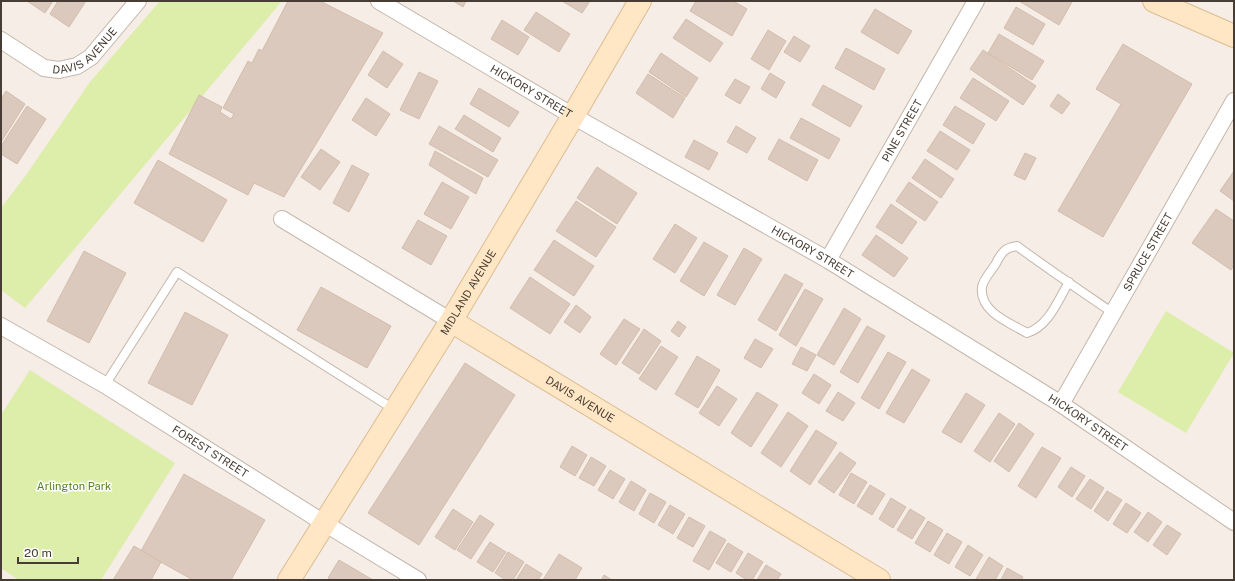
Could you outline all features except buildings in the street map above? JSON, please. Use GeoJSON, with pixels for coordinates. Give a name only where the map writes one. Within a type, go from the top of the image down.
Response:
{"type":"FeatureCollection","features":[{"type":"Feature","properties":{"kind":"street","name":"DAVIS AVENUE"},"geometry":{"type":"LineString","coordinates":[[1,40],[44,68],[59,70],[77,66],[91,57],[138,1]]}},
{"type":"Feature","properties":{"kind":"street","name":"HICKORY STREET"},"geometry":{"type":"LineString","coordinates":[[379,1],[573,116],[828,260],[1061,404],[1234,522]]}},
{"type":"Feature","properties":{"kind":"street","name":"MIDLAND AVENUE"},"geometry":{"type":"LineString","coordinates":[[289,580],[451,321],[640,1]]}},
{"type":"Feature","properties":{"kind":"street","name":"PINE STREET"},"geometry":{"type":"LineString","coordinates":[[828,260],[976,1]]}},
{"type":"Feature","properties":{"kind":"street"},"geometry":{"type":"LineString","coordinates":[[1154,1],[1234,36]]}},
{"type":"Feature","properties":{"kind":"street","name":"SPRUCE STREET"},"geometry":{"type":"LineString","coordinates":[[1061,404],[1234,101]]}},
{"type":"Feature","properties":{"kind":"street","name":"DAVIS AVENUE"},"geometry":{"type":"LineString","coordinates":[[282,219],[879,580]]}},
{"type":"Feature","properties":{"kind":"street","name":"FOREST STREET"},"geometry":{"type":"LineString","coordinates":[[2,329],[105,385],[324,523],[418,580]]}},
{"type":"Feature","properties":{"kind":"lane"},"geometry":{"type":"LineString","coordinates":[[1069,282],[1051,314],[1036,330],[1028,333],[993,312],[986,304],[982,295],[982,285],[1002,253],[1008,248],[1017,246],[1069,282],[1113,313]]}},
{"type":"Feature","properties":{"kind":"lane"},"geometry":{"type":"LineString","coordinates":[[105,385],[177,272],[395,410]]}},
{"type":"Feature","properties":{"kind":"green space"},"geometry":{"type":"Polygon","coordinates":[[[160,1],[282,1],[25,308],[1,290],[1,208],[26,175],[90,82],[160,1]]]}},
{"type":"Feature","properties":{"kind":"green space"},"geometry":{"type":"Polygon","coordinates":[[[1166,311],[1234,353],[1186,433],[1118,392],[1166,311]]]}},
{"type":"Feature","properties":{"kind":"green space","name":"Arlington Park"},"geometry":{"type":"Polygon","coordinates":[[[30,370],[175,463],[101,580],[19,580],[1,568],[1,415],[30,370]]]}}]}
